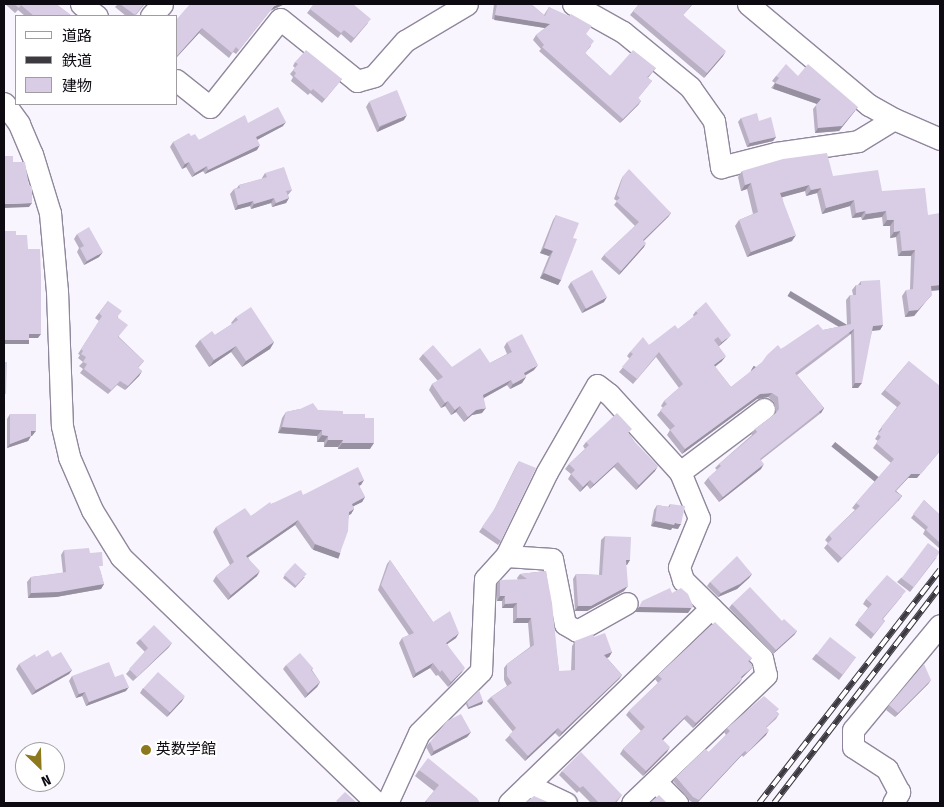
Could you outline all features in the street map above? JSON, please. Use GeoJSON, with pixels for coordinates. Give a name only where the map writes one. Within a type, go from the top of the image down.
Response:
{"type":"FeatureCollection","features":[{"type":"Feature","properties":{"kind":"street"},"geometry":{"type":"LineString","coordinates":[[81,4],[96,15]]}},
{"type":"Feature","properties":{"kind":"street"},"geometry":{"type":"LineString","coordinates":[[152,15],[162,4]]}},
{"type":"Feature","properties":{"kind":"street"},"geometry":{"type":"LineString","coordinates":[[178,82],[210,107],[286,11],[357,81],[374,76],[405,41],[467,4]]}},
{"type":"Feature","properties":{"kind":"street"},"geometry":{"type":"LineString","coordinates":[[573,4],[623,32],[690,87],[714,121],[721,167],[776,153],[858,141],[894,119]]}},
{"type":"Feature","properties":{"kind":"street"},"geometry":{"type":"LineString","coordinates":[[748,4],[869,105],[894,119],[940,139]]}},
{"type":"Feature","properties":{"kind":"street"},"geometry":{"type":"LineString","coordinates":[[4,103],[18,124],[32,154],[50,213],[57,291],[62,426],[70,456],[92,510],[121,557],[376,803]]}},
{"type":"Feature","properties":{"kind":"street"},"geometry":{"type":"LineString","coordinates":[[387,803],[419,734],[481,671],[485,580],[506,556],[547,472],[597,386],[609,394],[680,472],[699,518],[679,567],[682,580],[762,658],[766,676],[632,803]]}},
{"type":"Feature","properties":{"kind":"street"},"geometry":{"type":"LineString","coordinates":[[680,472],[764,409]]}},
{"type":"Feature","properties":{"kind":"street"},"geometry":{"type":"LineString","coordinates":[[506,556],[552,559],[565,624],[577,631],[627,603]]}},
{"type":"Feature","properties":{"kind":"street"},"geometry":{"type":"LineString","coordinates":[[509,803],[711,608]]}},
{"type":"Feature","properties":{"kind":"street"},"geometry":{"type":"LineString","coordinates":[[893,803],[899,792],[887,769],[853,747],[853,730],[940,625]]}},
{"type":"Feature","properties":{"kind":"street"},"geometry":{"type":"LineString","coordinates":[[656,782],[677,803]]}},
{"type":"Feature","properties":{"kind":"street"},"geometry":{"type":"LineString","coordinates":[[528,785],[566,803]]}},
{"type":"Feature","properties":{"kind":"building"},"geometry":{"type":"Polygon","coordinates":[[[14,4],[56,4],[71,15],[33,15],[21,5],[19,8],[14,4]]]}},
{"type":"Feature","properties":{"kind":"building"},"geometry":{"type":"Polygon","coordinates":[[[120,4],[144,4],[135,15],[120,4]]]}},
{"type":"Feature","properties":{"kind":"building"},"geometry":{"type":"Polygon","coordinates":[[[190,4],[279,4],[274,6],[239,50],[236,47],[232,53],[202,28],[178,55],[178,18],[190,4]]]}},
{"type":"Feature","properties":{"kind":"building"},"geometry":{"type":"Polygon","coordinates":[[[314,4],[353,4],[371,19],[354,38],[344,30],[341,33],[310,9],[314,4]]]}},
{"type":"Feature","properties":{"kind":"building"},"geometry":{"type":"Polygon","coordinates":[[[497,4],[531,4],[545,16],[549,7],[569,16],[571,14],[592,26],[586,34],[594,41],[585,53],[610,76],[633,50],[656,68],[647,77],[652,81],[638,98],[641,101],[623,119],[542,47],[544,45],[536,35],[550,24],[495,15],[497,4]]]}},
{"type":"Feature","properties":{"kind":"building"},"geometry":{"type":"Polygon","coordinates":[[[639,4],[692,4],[683,15],[726,51],[707,73],[633,11],[639,4]]]}},
{"type":"Feature","properties":{"kind":"building"},"geometry":{"type":"Polygon","coordinates":[[[306,50],[342,79],[325,99],[313,89],[311,91],[294,76],[296,73],[293,70],[298,64],[295,62],[306,50]]]}},
{"type":"Feature","properties":{"kind":"building"},"geometry":{"type":"Polygon","coordinates":[[[786,64],[798,76],[808,64],[858,107],[842,126],[818,128],[816,105],[821,99],[775,83],[779,78],[776,76],[786,64]]]}},
{"type":"Feature","properties":{"kind":"building"},"geometry":{"type":"Polygon","coordinates":[[[397,90],[407,115],[379,126],[369,101],[397,90]]]}},
{"type":"Feature","properties":{"kind":"building"},"geometry":{"type":"Polygon","coordinates":[[[278,107],[286,122],[256,137],[260,145],[208,170],[207,166],[195,173],[189,162],[185,164],[173,142],[189,133],[191,136],[195,134],[199,140],[245,115],[248,123],[278,107]]]}},
{"type":"Feature","properties":{"kind":"building"},"geometry":{"type":"Polygon","coordinates":[[[757,113],[759,121],[771,117],[776,137],[750,143],[741,118],[757,113]]]}},
{"type":"Feature","properties":{"kind":"building"},"geometry":{"type":"Polygon","coordinates":[[[827,153],[833,176],[878,170],[882,191],[925,188],[928,215],[940,213],[940,285],[931,286],[932,295],[918,310],[909,311],[906,290],[913,289],[915,250],[902,251],[900,231],[894,232],[894,220],[887,220],[886,211],[866,214],[865,211],[856,213],[854,200],[826,208],[821,188],[811,190],[809,185],[780,193],[796,235],[751,252],[739,220],[758,212],[751,183],[745,185],[742,171],[783,159],[827,153]]]}},
{"type":"Feature","properties":{"kind":"building"},"geometry":{"type":"Polygon","coordinates":[[[4,156],[13,156],[13,162],[25,162],[29,186],[32,186],[32,203],[4,204],[4,156]]]}},
{"type":"Feature","properties":{"kind":"building"},"geometry":{"type":"Polygon","coordinates":[[[284,167],[292,190],[286,191],[289,198],[276,203],[274,198],[254,204],[253,201],[238,205],[234,189],[240,188],[239,185],[267,177],[265,173],[284,167]]]}},
{"type":"Feature","properties":{"kind":"building"},"geometry":{"type":"Polygon","coordinates":[[[629,169],[671,213],[643,240],[646,243],[621,271],[604,255],[639,222],[616,201],[620,198],[617,195],[623,176],[629,169]]]}},
{"type":"Feature","properties":{"kind":"building"},"geometry":{"type":"Polygon","coordinates":[[[556,215],[579,223],[573,238],[577,239],[561,280],[544,273],[553,251],[544,248],[556,215]]]}},
{"type":"Feature","properties":{"kind":"building"},"geometry":{"type":"Polygon","coordinates":[[[89,227],[103,252],[87,261],[80,248],[84,246],[77,234],[89,227]]]}},
{"type":"Feature","properties":{"kind":"building"},"geometry":{"type":"Polygon","coordinates":[[[4,231],[16,231],[16,235],[27,235],[28,249],[40,249],[41,334],[29,334],[29,340],[4,340],[4,231]]]}},
{"type":"Feature","properties":{"kind":"building"},"geometry":{"type":"Polygon","coordinates":[[[592,270],[607,297],[586,309],[571,282],[592,270]]]}},
{"type":"Feature","properties":{"kind":"building"},"geometry":{"type":"Polygon","coordinates":[[[880,280],[883,325],[873,326],[862,383],[855,383],[854,329],[795,373],[824,408],[760,459],[764,464],[723,497],[708,478],[721,466],[719,464],[757,432],[755,429],[775,414],[779,409],[778,397],[772,393],[760,394],[685,449],[670,430],[675,426],[660,410],[667,404],[664,401],[683,384],[659,352],[637,379],[622,367],[633,354],[630,352],[643,337],[649,345],[675,325],[678,329],[698,313],[696,311],[706,302],[731,335],[722,342],[718,337],[714,340],[726,356],[714,365],[731,387],[762,362],[778,345],[781,349],[818,324],[823,330],[851,324],[850,295],[856,295],[856,285],[861,285],[861,281],[880,280]]]}},
{"type":"Feature","properties":{"kind":"building"},"geometry":{"type":"Polygon","coordinates":[[[108,301],[122,311],[117,317],[128,325],[118,337],[144,361],[138,367],[142,371],[128,386],[120,381],[111,390],[84,369],[87,364],[83,362],[86,357],[81,354],[83,351],[81,349],[102,316],[99,313],[108,301]]]}},
{"type":"Feature","properties":{"kind":"building"},"geometry":{"type":"Polygon","coordinates":[[[251,307],[274,342],[246,361],[236,346],[214,360],[200,340],[212,331],[215,335],[238,320],[236,317],[251,307]]]}},
{"type":"Feature","properties":{"kind":"building"},"geometry":{"type":"Polygon","coordinates":[[[522,334],[538,365],[524,373],[526,377],[513,384],[511,380],[483,395],[486,408],[476,410],[468,417],[460,406],[455,410],[448,401],[445,403],[432,384],[443,377],[423,354],[433,345],[452,367],[480,348],[490,363],[512,352],[507,342],[522,334]]]}},
{"type":"Feature","properties":{"kind":"building"},"geometry":{"type":"Polygon","coordinates":[[[909,361],[940,386],[940,451],[921,474],[911,474],[895,491],[902,496],[842,558],[827,544],[832,539],[829,535],[860,506],[856,503],[894,459],[876,443],[881,437],[878,434],[882,429],[881,427],[901,403],[885,390],[909,361]]]}},
{"type":"Feature","properties":{"kind":"building"},"geometry":{"type":"Polygon","coordinates":[[[4,362],[7,362],[6,394],[4,394],[4,362]]]}},
{"type":"Feature","properties":{"kind":"building"},"geometry":{"type":"Polygon","coordinates":[[[313,403],[318,410],[343,411],[343,414],[365,414],[365,418],[374,418],[374,443],[342,443],[343,440],[328,440],[328,436],[322,435],[322,430],[282,427],[286,412],[300,409],[313,403]]]}},
{"type":"Feature","properties":{"kind":"building"},"geometry":{"type":"Polygon","coordinates":[[[617,413],[632,429],[628,433],[633,440],[658,466],[639,485],[618,462],[594,484],[590,480],[583,487],[571,474],[575,470],[569,464],[589,445],[586,442],[617,413]]]}},
{"type":"Feature","properties":{"kind":"building"},"geometry":{"type":"Polygon","coordinates":[[[10,414],[36,414],[36,431],[31,431],[31,436],[10,444],[10,414]]]}},
{"type":"Feature","properties":{"kind":"building"},"geometry":{"type":"Polygon","coordinates":[[[519,461],[536,468],[501,541],[482,527],[495,508],[519,461]]]}},
{"type":"Feature","properties":{"kind":"building"},"geometry":{"type":"Polygon","coordinates":[[[358,467],[364,480],[358,483],[365,497],[352,504],[354,509],[349,512],[348,531],[340,553],[315,544],[298,520],[246,556],[260,571],[231,595],[216,576],[234,562],[216,527],[245,508],[251,516],[270,502],[271,504],[301,490],[303,495],[358,467]]]}},
{"type":"Feature","properties":{"kind":"building"},"geometry":{"type":"Polygon","coordinates":[[[924,500],[940,515],[940,543],[926,530],[928,527],[913,514],[924,500]]]}},
{"type":"Feature","properties":{"kind":"building"},"geometry":{"type":"Polygon","coordinates":[[[670,504],[685,506],[681,524],[675,523],[674,525],[655,521],[657,505],[670,507],[670,504]]]}},
{"type":"Feature","properties":{"kind":"building"},"geometry":{"type":"Polygon","coordinates":[[[605,536],[631,537],[630,560],[626,560],[628,586],[591,606],[578,606],[576,574],[602,575],[605,536]]]}},
{"type":"Feature","properties":{"kind":"building"},"geometry":{"type":"Polygon","coordinates":[[[928,543],[940,552],[913,587],[902,578],[928,543]]]}},
{"type":"Feature","properties":{"kind":"building"},"geometry":{"type":"Polygon","coordinates":[[[89,548],[90,553],[102,552],[103,566],[99,566],[104,584],[59,592],[31,593],[31,577],[66,572],[64,550],[89,548]]]}},
{"type":"Feature","properties":{"kind":"building"},"geometry":{"type":"Polygon","coordinates":[[[737,556],[752,574],[740,584],[721,593],[710,582],[737,556]]]}},
{"type":"Feature","properties":{"kind":"building"},"geometry":{"type":"Polygon","coordinates":[[[390,560],[433,622],[450,611],[459,633],[446,643],[465,668],[451,682],[442,670],[440,672],[433,663],[416,673],[402,638],[414,633],[381,585],[390,560]]]}},
{"type":"Feature","properties":{"kind":"building"},"geometry":{"type":"Polygon","coordinates":[[[295,563],[307,574],[296,586],[284,575],[295,563]]]}},
{"type":"Feature","properties":{"kind":"building"},"geometry":{"type":"Polygon","coordinates":[[[546,571],[552,603],[559,671],[575,670],[575,641],[593,634],[594,637],[605,633],[612,652],[604,655],[622,675],[562,732],[558,728],[528,756],[509,735],[516,728],[491,697],[512,683],[507,676],[507,664],[534,645],[531,618],[517,618],[517,603],[505,604],[505,596],[500,596],[500,580],[527,579],[520,574],[546,571]]]}},
{"type":"Feature","properties":{"kind":"building"},"geometry":{"type":"Polygon","coordinates":[[[887,575],[906,591],[882,619],[885,621],[874,634],[858,620],[872,604],[866,599],[887,575]]]}},
{"type":"Feature","properties":{"kind":"building"},"geometry":{"type":"Polygon","coordinates":[[[750,587],[782,621],[784,619],[797,631],[776,650],[732,604],[750,587]]]}},
{"type":"Feature","properties":{"kind":"building"},"geometry":{"type":"Polygon","coordinates":[[[670,588],[672,593],[681,588],[688,594],[693,606],[692,608],[639,607],[642,601],[670,588]]]}},
{"type":"Feature","properties":{"kind":"building"},"geometry":{"type":"Polygon","coordinates":[[[715,622],[752,658],[748,661],[753,667],[696,723],[687,715],[662,739],[670,747],[646,771],[623,749],[645,727],[629,711],[662,679],[658,675],[715,622]]]}},
{"type":"Feature","properties":{"kind":"building"},"geometry":{"type":"Polygon","coordinates":[[[154,625],[172,643],[137,677],[129,669],[148,648],[140,639],[154,625]]]}},
{"type":"Feature","properties":{"kind":"building"},"geometry":{"type":"Polygon","coordinates":[[[830,637],[856,657],[842,675],[816,654],[830,637]]]}},
{"type":"Feature","properties":{"kind":"building"},"geometry":{"type":"Polygon","coordinates":[[[48,650],[52,657],[61,652],[72,670],[36,690],[19,664],[35,654],[36,657],[48,650]]]}},
{"type":"Feature","properties":{"kind":"building"},"geometry":{"type":"Polygon","coordinates":[[[300,653],[313,668],[311,670],[320,682],[308,693],[286,665],[300,653]]]}},
{"type":"Feature","properties":{"kind":"building"},"geometry":{"type":"Polygon","coordinates":[[[109,662],[115,677],[123,674],[129,687],[89,702],[85,692],[79,694],[72,676],[109,662]]]}},
{"type":"Feature","properties":{"kind":"building"},"geometry":{"type":"Polygon","coordinates":[[[924,664],[931,680],[898,713],[889,705],[924,664]]]}},
{"type":"Feature","properties":{"kind":"building"},"geometry":{"type":"Polygon","coordinates":[[[158,672],[185,696],[170,712],[143,688],[158,672]]]}},
{"type":"Feature","properties":{"kind":"building"},"geometry":{"type":"Polygon","coordinates":[[[479,690],[483,701],[469,707],[467,702],[479,690]]]}},
{"type":"Feature","properties":{"kind":"building"},"geometry":{"type":"Polygon","coordinates":[[[764,696],[779,709],[776,712],[779,714],[766,727],[769,730],[747,753],[745,751],[699,800],[693,797],[676,777],[705,749],[709,752],[730,731],[727,728],[764,696]]]}},
{"type":"Feature","properties":{"kind":"building"},"geometry":{"type":"Polygon","coordinates":[[[461,714],[471,732],[434,751],[430,742],[447,721],[461,714]]]}},
{"type":"Feature","properties":{"kind":"building"},"geometry":{"type":"Polygon","coordinates":[[[581,752],[622,795],[614,803],[599,803],[583,786],[580,788],[562,771],[581,752]]]}},
{"type":"Feature","properties":{"kind":"building"},"geometry":{"type":"Polygon","coordinates":[[[428,758],[477,798],[480,803],[428,803],[426,801],[439,785],[419,770],[428,758]]]}},
{"type":"Feature","properties":{"kind":"building"},"geometry":{"type":"Polygon","coordinates":[[[345,792],[356,802],[339,803],[336,801],[345,792]]]}},
{"type":"Feature","properties":{"kind":"building"},"geometry":{"type":"Polygon","coordinates":[[[659,795],[667,803],[651,802],[659,795]]]}},
{"type":"Feature","properties":{"kind":"building"},"geometry":{"type":"Polygon","coordinates":[[[534,796],[550,803],[525,803],[534,796]]]}},
{"type":"Feature","properties":{"kind":"railway"},"geometry":{"type":"LineString","coordinates":[[759,803],[940,570]]}},
{"type":"Feature","properties":{"kind":"railway"},"geometry":{"type":"LineString","coordinates":[[774,803],[940,587]]}},
{"type":"Feature","properties":{"kind":"place","name":"英数学館"},"geometry":{"type":"Point","coordinates":[146,750]}}]}
